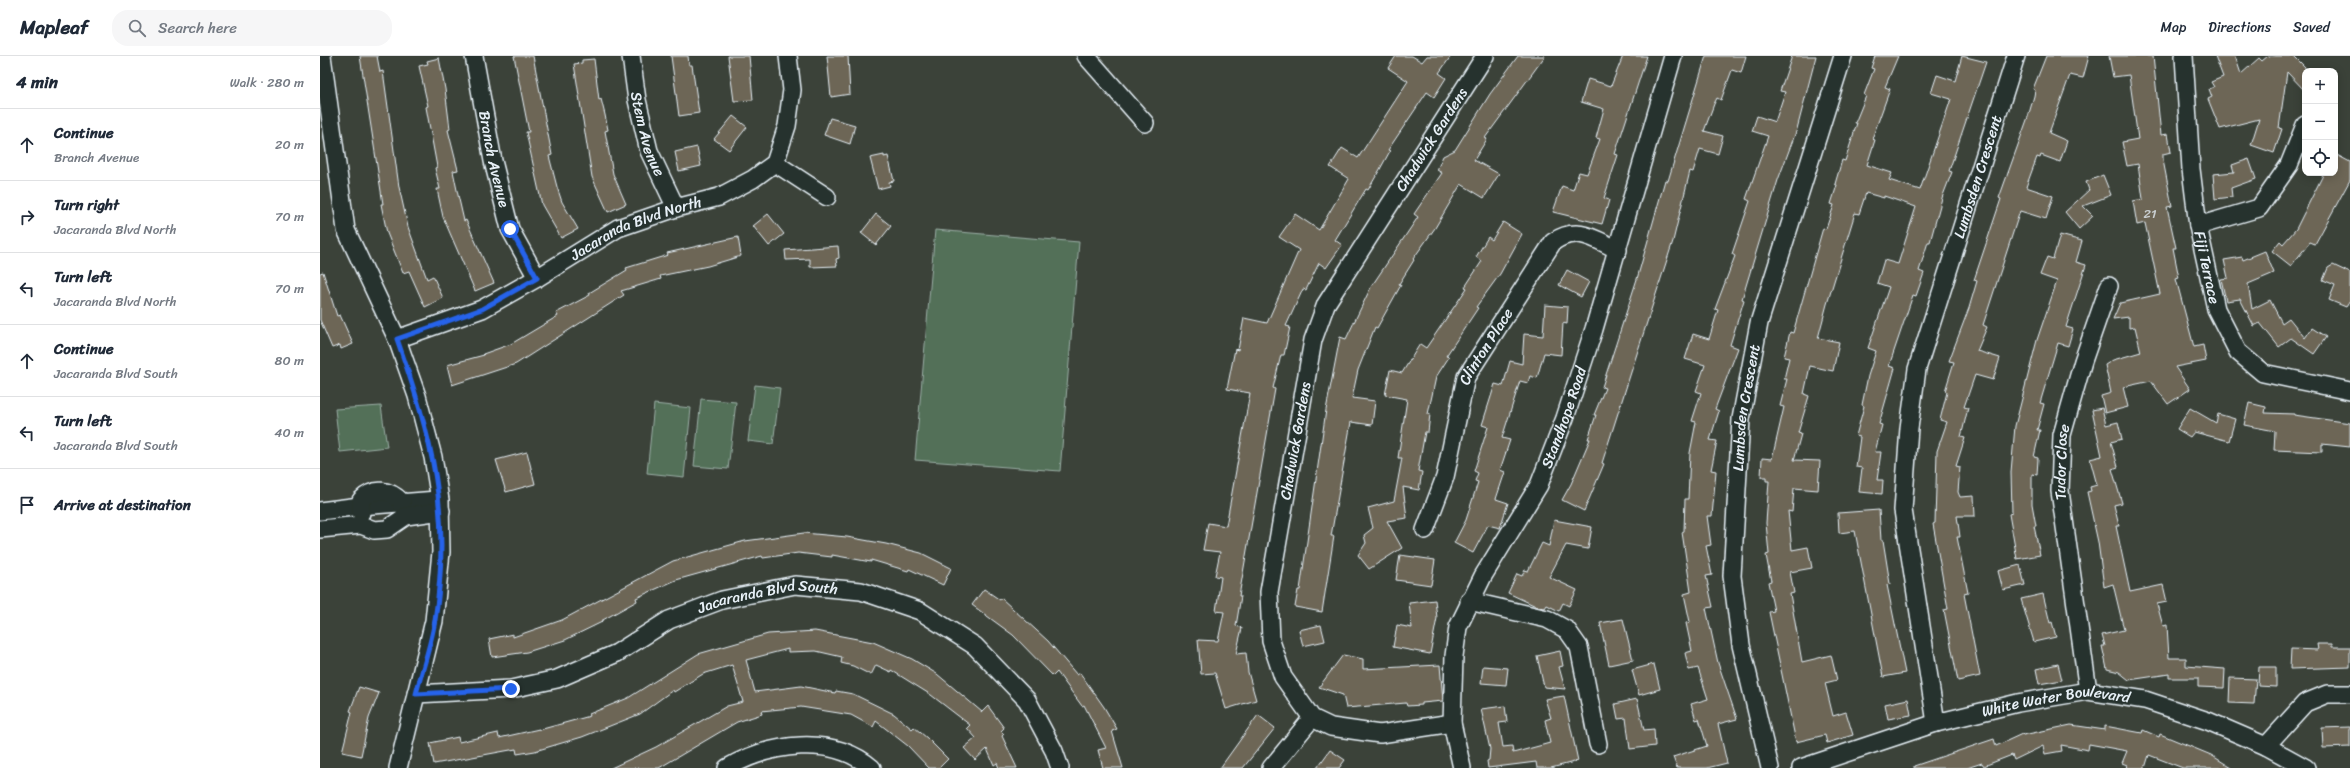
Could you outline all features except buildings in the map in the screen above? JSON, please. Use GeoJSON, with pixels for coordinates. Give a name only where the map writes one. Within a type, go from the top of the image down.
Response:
{"type":"FeatureCollection","features":[{"type":"Feature","properties":{"kind":"street"},"geometry":{"type":"LineString","coordinates":[[322,56],[346,230],[397,339],[417,396],[433,457],[440,505],[441,552],[434,621],[398,768]]}},
{"type":"Feature","properties":{"kind":"street","name":"Branch Avenue"},"geometry":{"type":"LineString","coordinates":[[474,56],[493,161],[510,229],[537,278]]}},
{"type":"Feature","properties":{"kind":"street","name":"Stem Avenue"},"geometry":{"type":"LineString","coordinates":[[631,56],[637,100],[649,151],[676,208]]}},
{"type":"Feature","properties":{"kind":"street"},"geometry":{"type":"LineString","coordinates":[[788,56],[792,90],[787,126],[775,163],[827,197]]}},
{"type":"Feature","properties":{"kind":"street"},"geometry":{"type":"LineString","coordinates":[[1086,56],[1145,123]]}},
{"type":"Feature","properties":{"kind":"street","name":"Chadwick Gardens"},"geometry":{"type":"LineString","coordinates":[[1452,723],[1380,734],[1331,727],[1312,718],[1283,678],[1271,641],[1269,592],[1313,340],[1326,304],[1485,56]]}},
{"type":"Feature","properties":{"kind":"street","name":"Standhope Road"},"geometry":{"type":"LineString","coordinates":[[1462,768],[1452,723],[1458,627],[1469,601],[1539,485],[1565,418],[1618,250],[1673,56]]}},
{"type":"Feature","properties":{"kind":"street","name":"Lumbsden Crescent"},"geometry":{"type":"LineString","coordinates":[[1770,768],[1742,645],[1732,576],[1742,419],[1759,323],[1843,56]]}},
{"type":"Feature","properties":{"kind":"street","name":"Lumbsden Crescent"},"geometry":{"type":"LineString","coordinates":[[1936,723],[1902,510],[1909,428],[1917,369],[2016,56]]}},
{"type":"Feature","properties":{"kind":"street","name":"Fiji Terrace"},"geometry":{"type":"LineString","coordinates":[[2184,56],[2190,169],[2198,226],[2216,309],[2238,352],[2263,373],[2350,391]]}},
{"type":"Feature","properties":{"kind":"street"},"geometry":{"type":"LineString","coordinates":[[2198,226],[2259,208],[2289,165],[2302,132]]}},
{"type":"Feature","properties":{"kind":"street","name":"Jacaranda Blvd North"},"geometry":{"type":"LineString","coordinates":[[397,339],[482,309],[537,278],[618,228],[676,208],[719,197],[753,179],[775,163]]}},
{"type":"Feature","properties":{"kind":"street","name":"Clinton Place"},"geometry":{"type":"LineString","coordinates":[[1425,530],[1445,478],[1466,377],[1553,242],[1565,234],[1578,233],[1618,250]]}},
{"type":"Feature","properties":{"kind":"street","name":"Tudor Close"},"geometry":{"type":"LineString","coordinates":[[2088,690],[2060,491],[2062,435],[2083,361],[2109,286]]}},
{"type":"Feature","properties":{"kind":"street"},"geometry":{"type":"LineString","coordinates":[[320,511],[360,506],[403,510],[440,505]]}},
{"type":"Feature","properties":{"kind":"street"},"geometry":{"type":"LineString","coordinates":[[360,506],[361,525]]}},
{"type":"Feature","properties":{"kind":"street"},"geometry":{"type":"LineString","coordinates":[[320,529],[361,525],[374,530],[386,530],[403,510]]}},
{"type":"Feature","properties":{"kind":"street","name":"Jacaranda Blvd South"},"geometry":{"type":"LineString","coordinates":[[416,694],[511,689],[557,679],[617,653],[669,620],[722,600],[795,585],[861,591],[920,611],[975,646],[1027,700],[1054,751],[1060,768]]}},
{"type":"Feature","properties":{"kind":"street"},"geometry":{"type":"LineString","coordinates":[[1469,601],[1547,618],[1567,630],[1579,647],[1598,744]]}},
{"type":"Feature","properties":{"kind":"street","name":"White Water Boulevard"},"geometry":{"type":"LineString","coordinates":[[1801,768],[1936,723],[2018,703],[2088,690],[2145,700],[2208,722],[2266,746],[2306,768]]}},
{"type":"Feature","properties":{"kind":"street"},"geometry":{"type":"LineString","coordinates":[[2266,746],[2305,702],[2327,694],[2350,694]]}},
{"type":"Feature","properties":{"kind":"street"},"geometry":{"type":"LineString","coordinates":[[1272,768],[1312,718]]}},
{"type":"Feature","properties":{"kind":"street"},"geometry":{"type":"LineString","coordinates":[[727,768],[740,760],[778,747],[821,746],[858,756],[872,768]]}},
{"type":"Feature","properties":{"kind":"green space"},"geometry":{"type":"Polygon","coordinates":[[[935,230],[1079,242],[1060,471],[915,460],[935,230]]]}},
{"type":"Feature","properties":{"kind":"green space"},"geometry":{"type":"Polygon","coordinates":[[[755,385],[780,388],[773,444],[748,441],[755,385]]]}},
{"type":"Feature","properties":{"kind":"green space"},"geometry":{"type":"Polygon","coordinates":[[[701,399],[736,402],[728,469],[694,466],[701,399]]]}},
{"type":"Feature","properties":{"kind":"green space"},"geometry":{"type":"Polygon","coordinates":[[[654,404],[691,408],[684,477],[647,473],[654,404]]]}},
{"type":"Feature","properties":{"kind":"green space"},"geometry":{"type":"Polygon","coordinates":[[[381,406],[387,447],[340,452],[335,409],[381,406]]]}},
{"type":"Feature","properties":{"kind":"route"},"geometry":{"type":"LineString","coordinates":[[510,229],[537,278],[482,309],[397,339],[417,396],[433,457],[441,511],[441,552],[434,621],[416,694],[511,689]]}}]}
